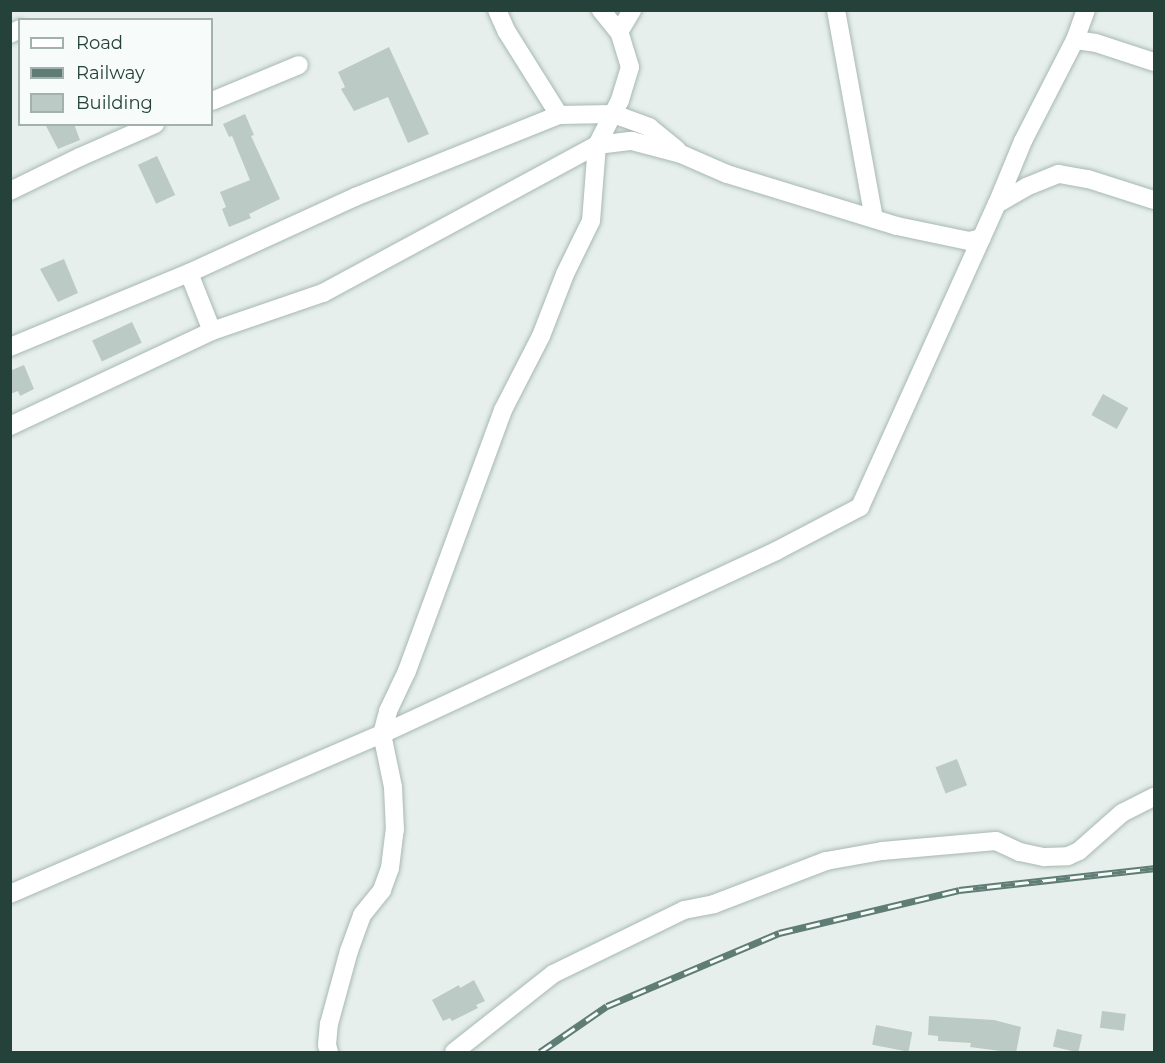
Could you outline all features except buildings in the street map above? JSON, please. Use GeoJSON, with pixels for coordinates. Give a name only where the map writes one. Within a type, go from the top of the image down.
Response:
{"type":"FeatureCollection","features":[{"type":"Feature","properties":{"kind":"street"},"geometry":{"type":"LineString","coordinates":[[497,10],[507,32],[559,115]]}},
{"type":"Feature","properties":{"kind":"street"},"geometry":{"type":"LineString","coordinates":[[329,1053],[327,1045],[329,1024],[350,951],[362,915],[382,890],[390,868],[395,830],[393,787],[382,734],[388,711],[408,671],[503,410],[541,336],[565,274],[591,221],[597,145],[620,100],[630,67],[619,32],[601,10]]}},
{"type":"Feature","properties":{"kind":"street"},"geometry":{"type":"LineString","coordinates":[[619,32],[632,10]]}},
{"type":"Feature","properties":{"kind":"street"},"geometry":{"type":"LineString","coordinates":[[836,10],[874,219]]}},
{"type":"Feature","properties":{"kind":"street"},"geometry":{"type":"LineString","coordinates":[[10,894],[382,734],[776,551],[860,507],[998,204],[1023,141],[1075,40],[1086,10]]}},
{"type":"Feature","properties":{"kind":"street"},"geometry":{"type":"LineString","coordinates":[[1075,40],[1096,43],[1155,62]]}},
{"type":"Feature","properties":{"kind":"street"},"geometry":{"type":"LineString","coordinates":[[213,101],[299,65]]}},
{"type":"Feature","properties":{"kind":"street"},"geometry":{"type":"LineString","coordinates":[[10,347],[189,273],[355,197],[559,115],[612,114],[649,127],[681,154]]}},
{"type":"Feature","properties":{"kind":"street"},"geometry":{"type":"LineString","coordinates":[[10,191],[80,156],[150,126]]}},
{"type":"Feature","properties":{"kind":"street"},"geometry":{"type":"LineString","coordinates":[[10,426],[212,331],[323,293],[597,145],[632,141],[681,154],[727,174],[874,219],[969,241],[982,238]]}},
{"type":"Feature","properties":{"kind":"street"},"geometry":{"type":"LineString","coordinates":[[998,204],[1026,187],[1059,174],[1088,179],[1155,200]]}},
{"type":"Feature","properties":{"kind":"street"},"geometry":{"type":"LineString","coordinates":[[189,273],[212,331]]}},
{"type":"Feature","properties":{"kind":"street"},"geometry":{"type":"LineString","coordinates":[[454,1053],[553,974],[684,910],[714,904],[826,861],[882,851],[996,841],[1020,852],[1044,857],[1068,856],[1079,851],[1122,813],[1155,797]]}},
{"type":"Feature","properties":{"kind":"railway"},"geometry":{"type":"LineString","coordinates":[[540,1052],[607,1006],[779,933],[959,890],[1154,868]]}}]}
